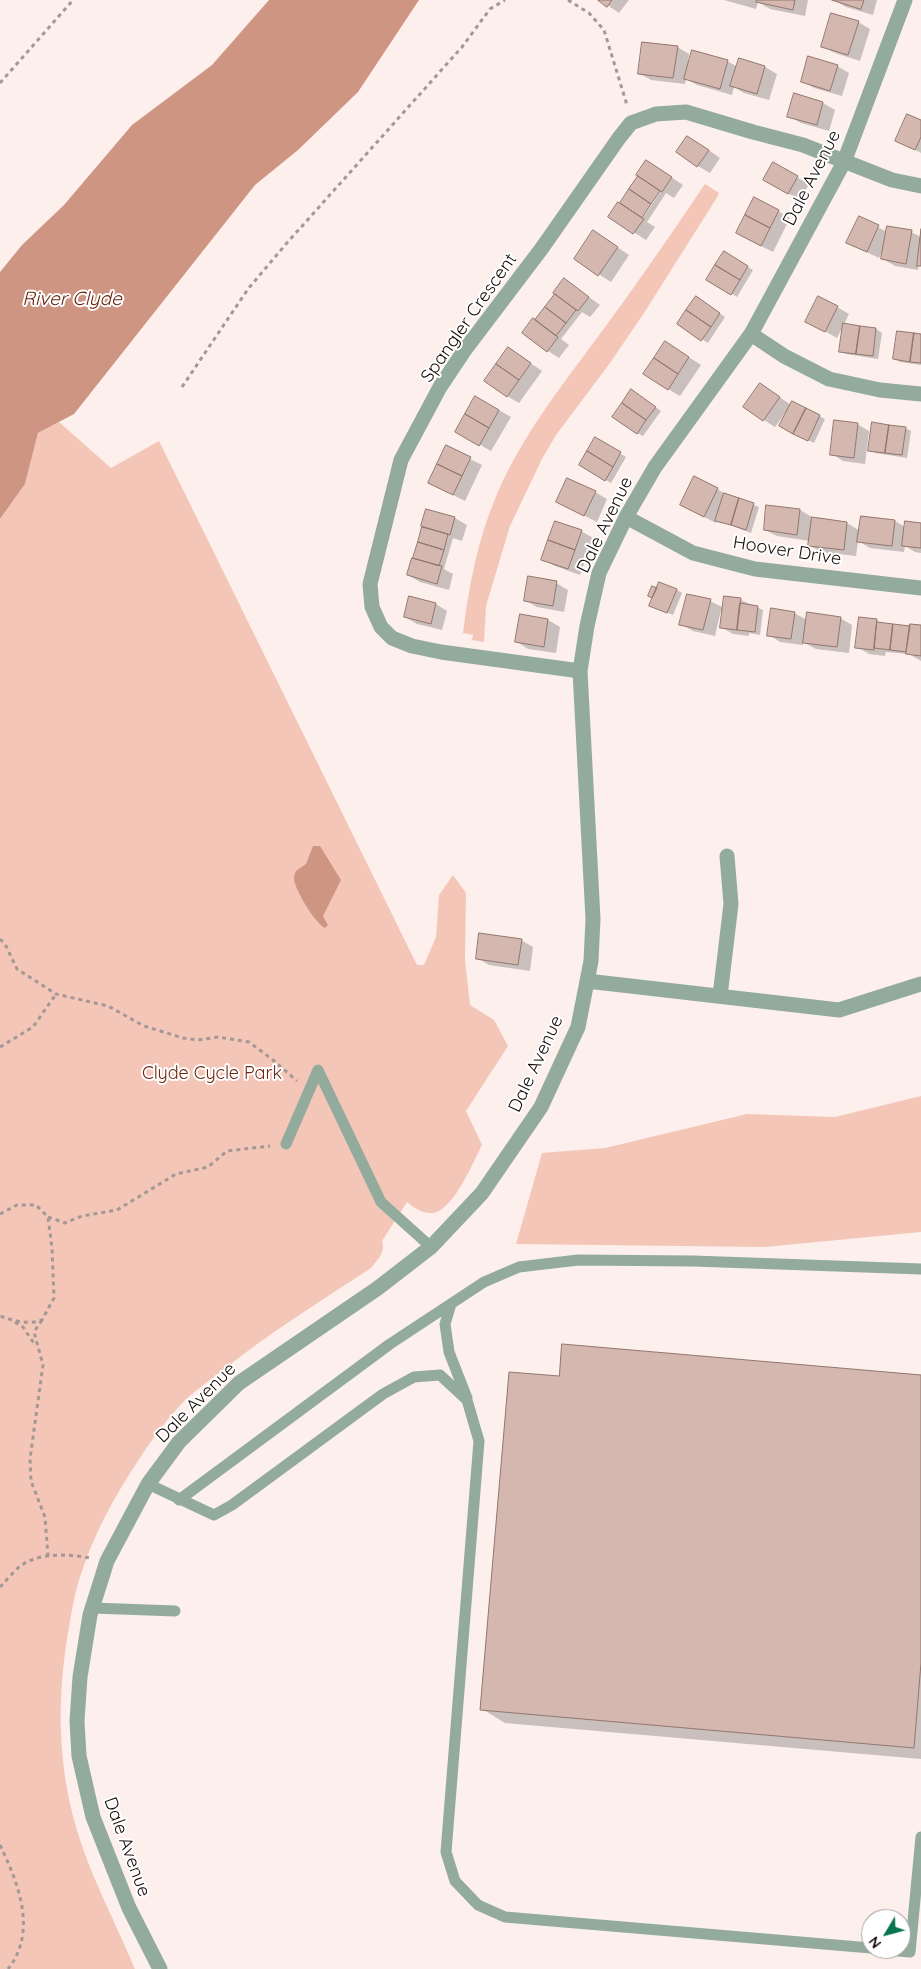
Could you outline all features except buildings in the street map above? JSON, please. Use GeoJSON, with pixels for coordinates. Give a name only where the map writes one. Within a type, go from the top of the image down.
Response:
{"type":"FeatureCollection","features":[{"type":"Feature","properties":{"kind":"street","name":"Dale Avenue"},"geometry":{"type":"LineString","coordinates":[[160,1969],[129,1908],[93,1817],[79,1756],[77,1721],[80,1677],[93,1608],[107,1561],[148,1484],[179,1442],[239,1382],[378,1288],[431,1247],[482,1193],[541,1107],[578,1026],[590,961],[593,919],[580,671],[587,626],[599,573],[626,517],[655,467],[751,334],[844,162],[904,0]]}},
{"type":"Feature","properties":{"kind":"street"},"geometry":{"type":"LineString","coordinates":[[631,123],[656,114],[686,112],[803,145],[892,180],[921,186]]}},
{"type":"Feature","properties":{"kind":"street","name":"Spangler Crescent"},"geometry":{"type":"LineString","coordinates":[[580,671],[441,652],[392,638],[381,627],[372,606],[370,584],[401,460],[440,387],[464,351],[542,248],[631,123]]}},
{"type":"Feature","properties":{"kind":"street"},"geometry":{"type":"LineString","coordinates":[[751,334],[784,356],[829,379],[880,390],[921,394]]}},
{"type":"Feature","properties":{"kind":"street","name":"Hoover Drive"},"geometry":{"type":"LineString","coordinates":[[626,517],[693,553],[755,569],[921,588]]}},
{"type":"Feature","properties":{"kind":"street"},"geometry":{"type":"LineString","coordinates":[[720,996],[730,904],[727,856]]}},
{"type":"Feature","properties":{"kind":"street"},"geometry":{"type":"LineString","coordinates":[[587,981],[839,1010],[921,984]]}},
{"type":"Feature","properties":{"kind":"lane"},"geometry":{"type":"LineString","coordinates":[[286,1144],[318,1070],[381,1202],[431,1247]]}},
{"type":"Feature","properties":{"kind":"lane"},"geometry":{"type":"LineString","coordinates":[[179,1500],[390,1344],[484,1282],[519,1268],[578,1260],[693,1261],[921,1269]]}},
{"type":"Feature","properties":{"kind":"lane"},"geometry":{"type":"LineString","coordinates":[[451,1304],[445,1324],[449,1352],[467,1400],[479,1441],[446,1852],[456,1880],[478,1905],[505,1917],[861,1947]]}},
{"type":"Feature","properties":{"kind":"lane"},"geometry":{"type":"LineString","coordinates":[[148,1484],[214,1515],[240,1499],[382,1394],[414,1377],[440,1375],[467,1400]]}},
{"type":"Feature","properties":{"kind":"lane"},"geometry":{"type":"LineString","coordinates":[[93,1608],[174,1610]]}},
{"type":"Feature","properties":{"kind":"lane"},"geometry":{"type":"LineString","coordinates":[[911,1942],[921,1837]]}},
{"type":"Feature","properties":{"kind":"path"},"geometry":{"type":"LineString","coordinates":[[0,83],[73,0]]}},
{"type":"Feature","properties":{"kind":"path"},"geometry":{"type":"LineString","coordinates":[[182,387],[248,289],[462,47],[490,9],[505,0]]}},
{"type":"Feature","properties":{"kind":"path"},"geometry":{"type":"LineString","coordinates":[[568,0],[589,13],[604,30],[631,123]]}},
{"type":"Feature","properties":{"kind":"path"},"geometry":{"type":"LineString","coordinates":[[0,939],[5,944],[17,969],[56,994],[108,1006],[144,1026],[183,1038],[198,1040],[218,1037],[249,1042],[308,1091]]}},
{"type":"Feature","properties":{"kind":"path"},"geometry":{"type":"LineString","coordinates":[[0,1047],[34,1026],[56,994]]}},
{"type":"Feature","properties":{"kind":"path"},"geometry":{"type":"LineString","coordinates":[[0,1214],[17,1206],[36,1205],[48,1217],[64,1223],[82,1216],[117,1210],[176,1174],[208,1167],[227,1151],[286,1144]]}},
{"type":"Feature","properties":{"kind":"path"},"geometry":{"type":"LineString","coordinates":[[48,1217],[52,1248],[54,1298],[34,1332],[43,1365],[30,1459],[31,1481],[45,1517],[48,1556]]}},
{"type":"Feature","properties":{"kind":"path"},"geometry":{"type":"LineString","coordinates":[[0,1316],[33,1323],[42,1320]]}},
{"type":"Feature","properties":{"kind":"path"},"geometry":{"type":"LineString","coordinates":[[12,1320],[23,1327],[37,1348]]}},
{"type":"Feature","properties":{"kind":"path"},"geometry":{"type":"LineString","coordinates":[[0,1587],[19,1566],[40,1557],[72,1554],[107,1561]]}},
{"type":"Feature","properties":{"kind":"path"},"geometry":{"type":"LineString","coordinates":[[0,1845],[19,1889],[23,1919],[18,1953],[8,1969]]}},
{"type":"Feature","properties":{"kind":"green space"},"geometry":{"type":"Polygon","coordinates":[[[705,184],[719,193],[716,199],[644,313],[610,363],[556,435],[542,459],[510,526],[486,606],[484,642],[472,640],[473,635],[463,633],[471,580],[479,545],[490,511],[507,473],[542,413],[611,319],[705,184]]]}},
{"type":"Feature","properties":{"kind":"green space","name":"Clyde Cycle Park"},"geometry":{"type":"Polygon","coordinates":[[[59,422],[111,468],[159,441],[417,965],[424,965],[436,937],[439,895],[453,875],[466,893],[465,960],[470,1005],[494,1020],[508,1046],[466,1111],[482,1145],[464,1181],[452,1199],[446,1206],[435,1213],[426,1213],[418,1210],[407,1202],[382,1241],[382,1252],[371,1268],[274,1332],[185,1400],[160,1429],[129,1474],[113,1501],[92,1544],[77,1587],[65,1650],[61,1697],[64,1766],[67,1789],[78,1833],[100,1892],[135,1969],[0,1969],[0,519],[25,484],[38,433],[59,422]]]}},
{"type":"Feature","properties":{"kind":"green space"},"geometry":{"type":"Polygon","coordinates":[[[921,1096],[921,1232],[765,1247],[516,1244],[542,1153],[605,1148],[747,1114],[835,1117],[921,1096]]]}},
{"type":"Feature","properties":{"kind":"water","name":"River Clyde"},"geometry":{"type":"Polygon","coordinates":[[[269,0],[419,0],[358,92],[298,150],[255,185],[74,414],[38,433],[25,484],[0,519],[0,272],[22,245],[64,205],[132,125],[212,65],[269,0]]]}},
{"type":"Feature","properties":{"kind":"water"},"geometry":{"type":"Polygon","coordinates":[[[313,846],[320,846],[341,880],[323,916],[328,925],[325,928],[316,920],[306,906],[294,879],[296,871],[306,864],[313,846]]]}}]}
